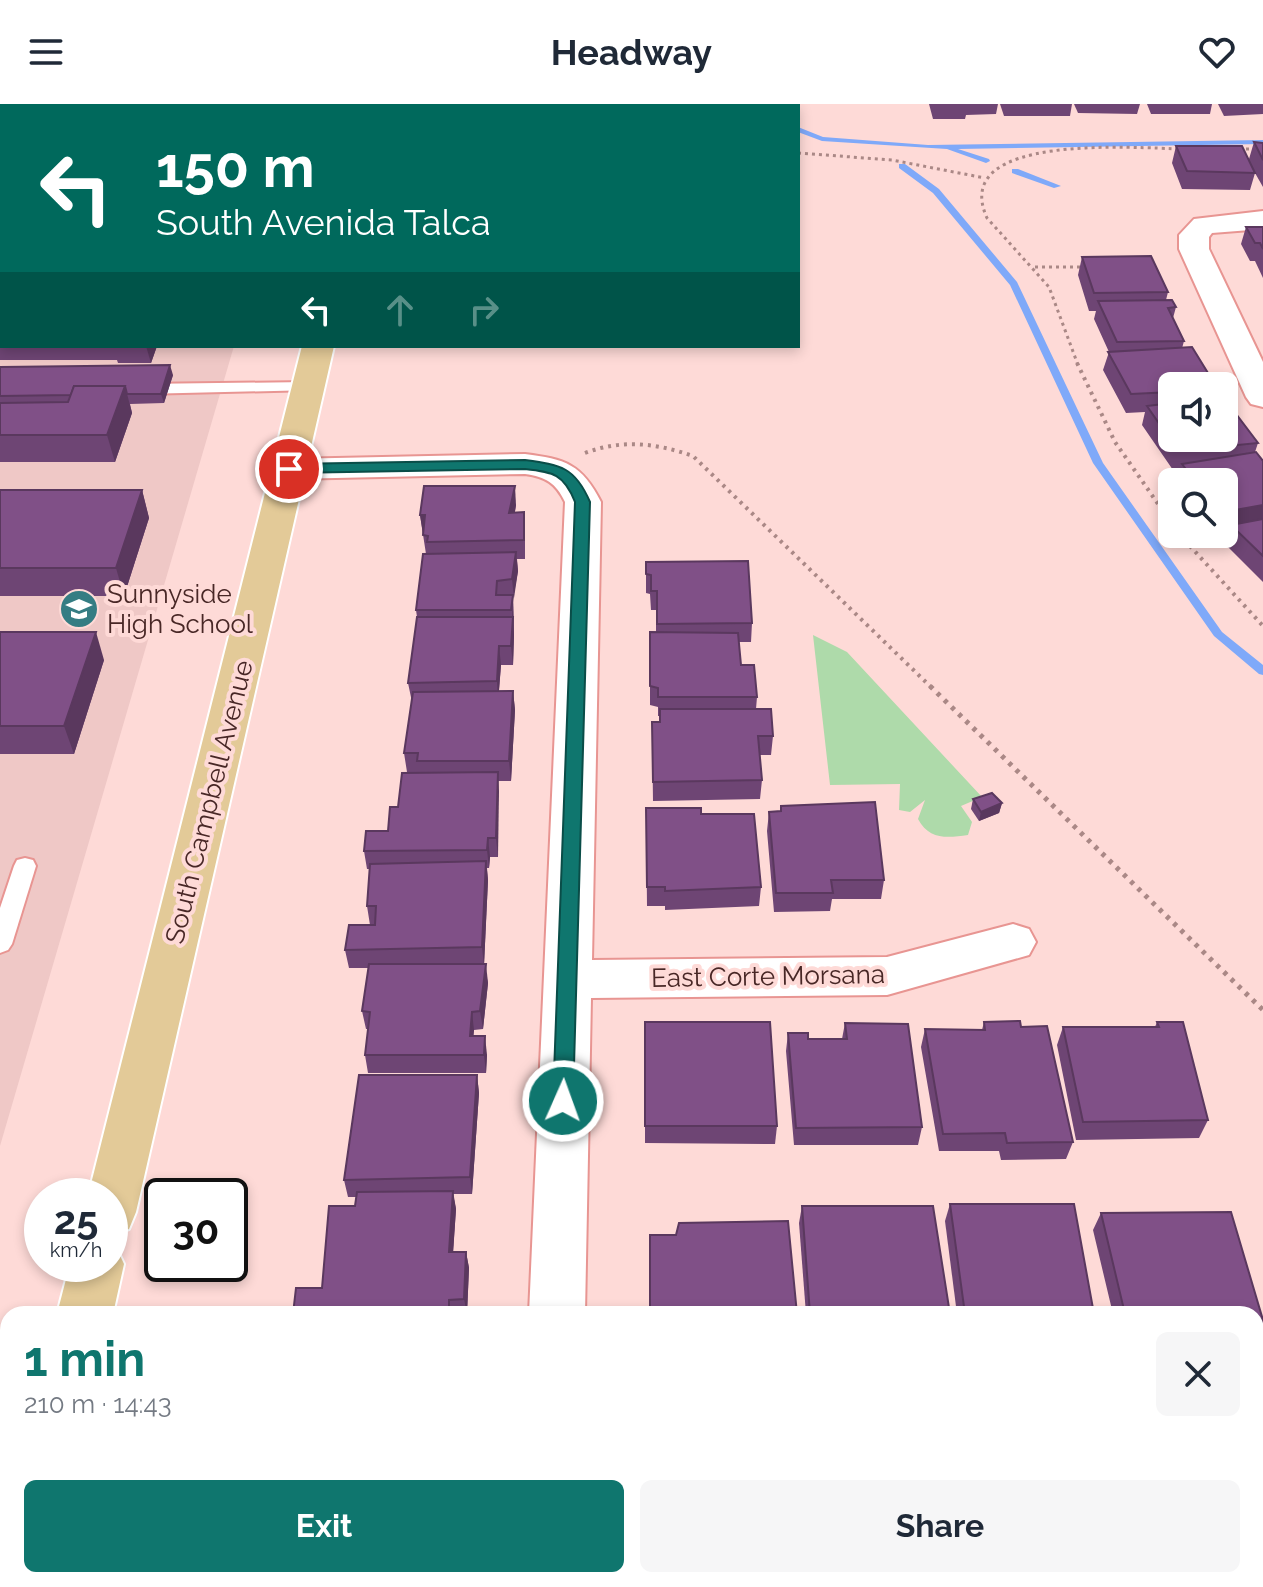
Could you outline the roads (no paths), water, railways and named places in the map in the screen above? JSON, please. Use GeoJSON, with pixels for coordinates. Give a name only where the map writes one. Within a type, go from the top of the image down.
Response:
{"type":"FeatureCollection","features":[{"type":"Feature","properties":{"kind":"main road","name":"South Campbell Avenue"},"geometry":{"type":"LineString","coordinates":[[118,1178],[318,348]]}},
{"type":"Feature","properties":{"kind":"main road"},"geometry":{"type":"LineString","coordinates":[[87,1306],[93,1282]]}},
{"type":"Feature","properties":{"kind":"street"},"geometry":{"type":"LineString","coordinates":[[1263,220],[1194,222],[1194,249],[1263,397]]}},
{"type":"Feature","properties":{"kind":"street"},"geometry":{"type":"LineString","coordinates":[[289,469],[525,464],[556,468],[575,483],[583,502],[557,1306]]}},
{"type":"Feature","properties":{"kind":"street","name":"East Corte Morsana"},"geometry":{"type":"LineString","coordinates":[[567,979],[887,976],[1013,942]]}},
{"type":"Feature","properties":{"kind":"lane"},"geometry":{"type":"LineString","coordinates":[[128,388],[308,387]]}},
{"type":"Feature","properties":{"kind":"lane"},"geometry":{"type":"LineString","coordinates":[[0,944],[25,866]]}},
{"type":"Feature","properties":{"kind":"waterway"},"geometry":{"type":"LineString","coordinates":[[800,130],[822,139],[928,147],[1263,142]]}},
{"type":"Feature","properties":{"kind":"waterway"},"geometry":{"type":"LineString","coordinates":[[951,149],[986,161]]}},
{"type":"Feature","properties":{"kind":"waterway"},"geometry":{"type":"LineString","coordinates":[[902,166],[936,191],[1014,284],[1098,463],[1218,634],[1263,671]]}},
{"type":"Feature","properties":{"kind":"waterway"},"geometry":{"type":"LineString","coordinates":[[1015,171],[1057,186]]}},
{"type":"Feature","properties":{"kind":"place","name":"Sunnyside High School"},"geometry":{"type":"Point","coordinates":[79,609]}}]}
